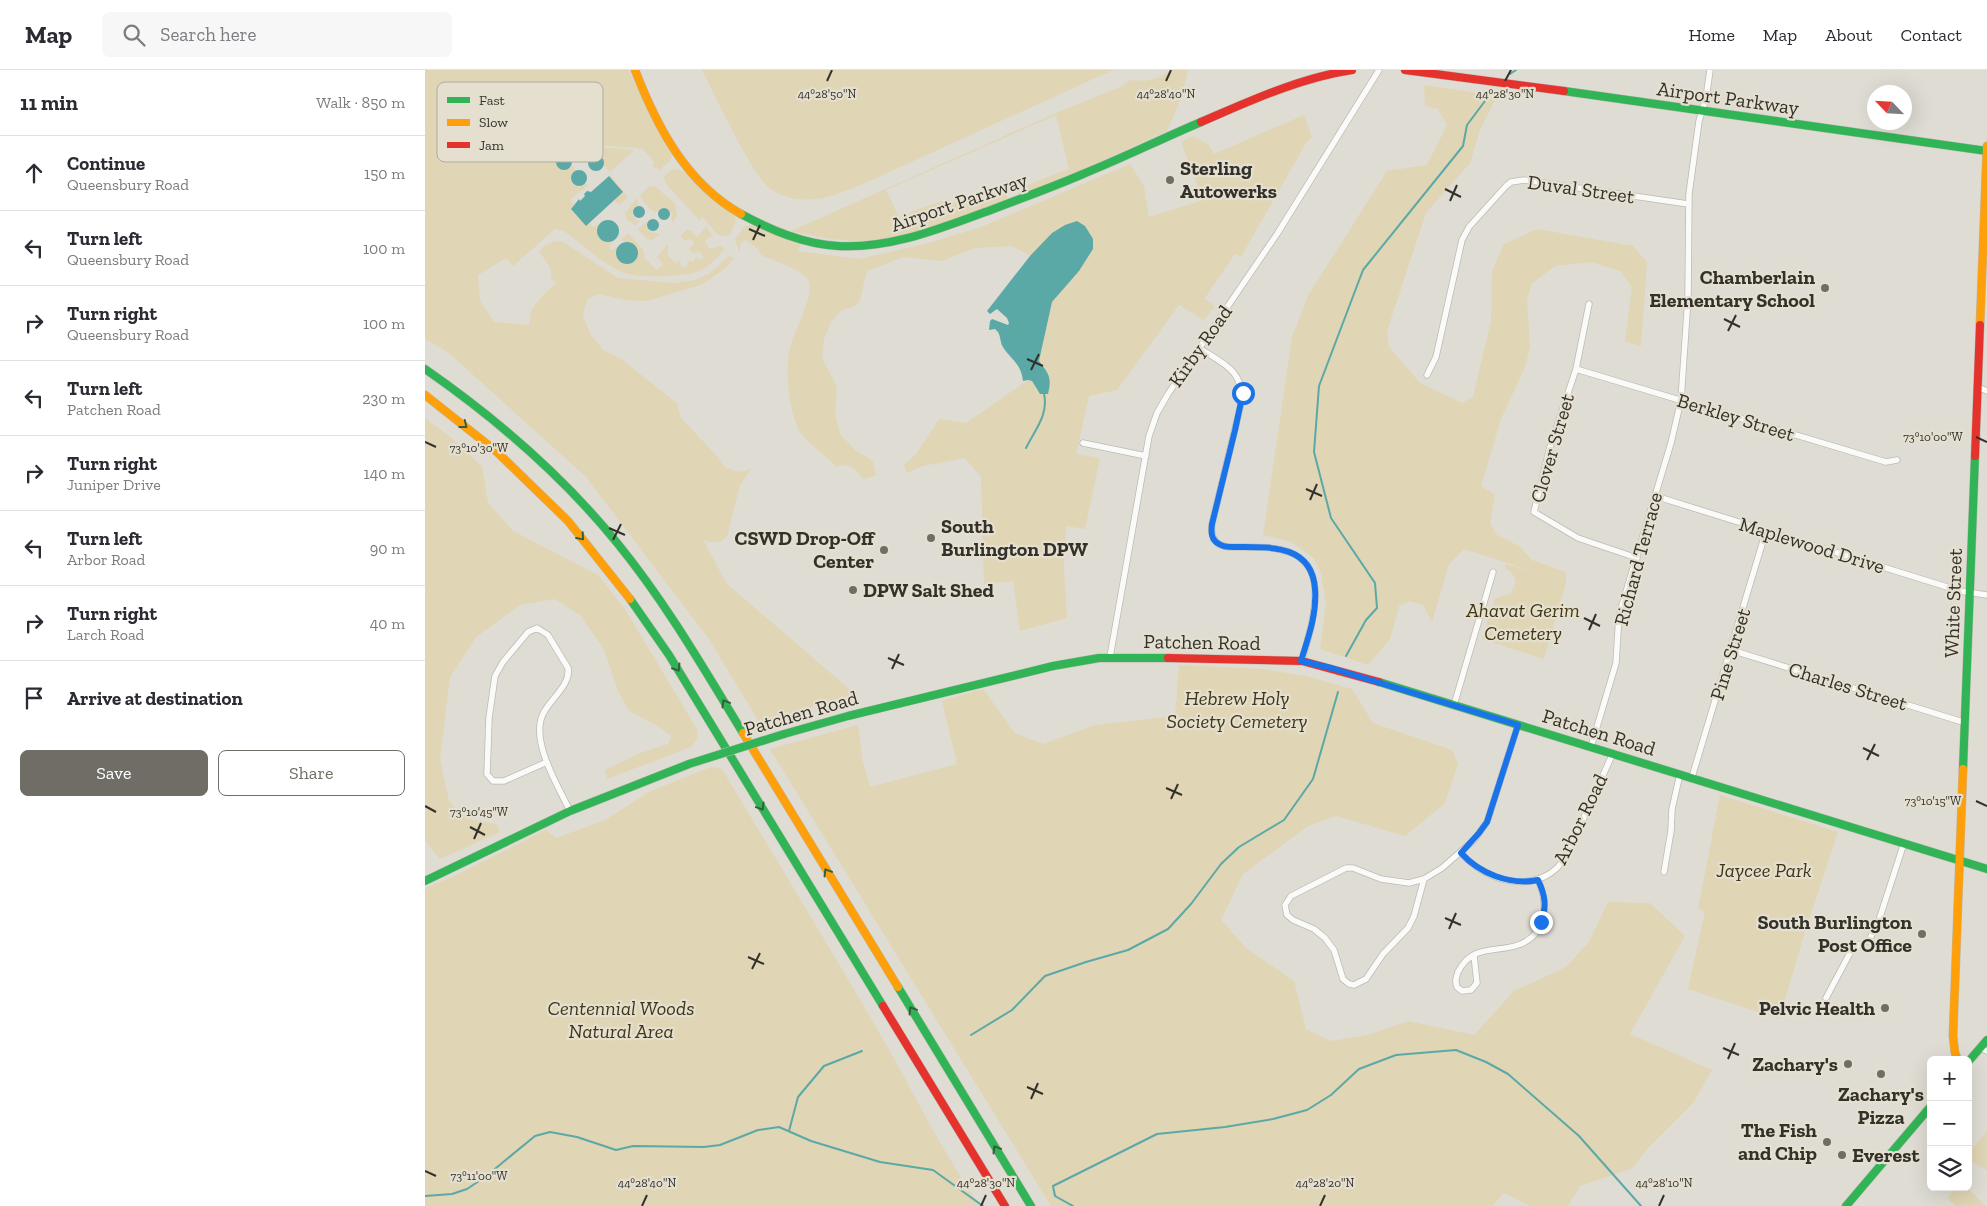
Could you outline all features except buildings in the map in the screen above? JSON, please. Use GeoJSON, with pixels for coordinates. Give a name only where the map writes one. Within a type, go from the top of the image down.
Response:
{"type":"FeatureCollection","features":[{"type":"Feature","properties":{"kind":"main road","name":"Airport Parkway"},"geometry":{"type":"LineString","coordinates":[[635,70],[659,125],[679,158],[702,184],[722,201],[760,224],[790,236],[827,244],[857,246],[899,241],[931,232],[1055,186],[1211,117],[1273,92],[1314,79],[1352,70]]}},
{"type":"Feature","properties":{"kind":"main road","name":"Airport Parkway"},"geometry":{"type":"LineString","coordinates":[[1405,70],[1445,74],[1987,151]]}},
{"type":"Feature","properties":{"kind":"main road","name":"White Street"},"geometry":{"type":"LineString","coordinates":[[1956,1056],[1953,1036],[1977,387],[1984,294],[1987,146]]}},
{"type":"Feature","properties":{"kind":"main road"},"geometry":{"type":"LineString","coordinates":[[425,368],[506,429],[557,476],[598,521],[652,590],[705,669],[1031,1206]]}},
{"type":"Feature","properties":{"kind":"main road"},"geometry":{"type":"LineString","coordinates":[[425,395],[497,452],[550,503],[592,550],[632,602],[669,655],[1005,1206]]}},
{"type":"Feature","properties":{"kind":"main road","name":"Patchen Road"},"geometry":{"type":"LineString","coordinates":[[425,881],[570,811],[689,764],[848,716],[1053,666],[1110,658],[1301,661],[1331,668],[1987,868]]}},
{"type":"Feature","properties":{"kind":"main road"},"geometry":{"type":"LineString","coordinates":[[1972,1059],[1983,1050],[1987,1040]]}},
{"type":"Feature","properties":{"kind":"main road"},"geometry":{"type":"LineString","coordinates":[[1847,1206],[1927,1111]]}},
{"type":"Feature","properties":{"kind":"street","name":"Kirby Road"},"geometry":{"type":"LineString","coordinates":[[1110,658],[1146,456],[1153,424],[1162,402],[1277,234],[1379,70]]}},
{"type":"Feature","properties":{"kind":"street","name":"Richard Terrace"},"geometry":{"type":"LineString","coordinates":[[1591,747],[1616,663],[1619,616],[1681,400],[1689,298],[1688,204],[1699,121],[1710,70]]}},
{"type":"Feature","properties":{"kind":"street","name":"Duval Street"},"geometry":{"type":"LineString","coordinates":[[1427,375],[1436,357],[1459,250],[1465,233],[1511,182],[1524,180],[1688,204]]}},
{"type":"Feature","properties":{"kind":"street","name":"Clover Street"},"geometry":{"type":"LineString","coordinates":[[1589,304],[1576,369],[1550,447],[1533,512],[1578,538],[1637,558]]}},
{"type":"Feature","properties":{"kind":"street"},"geometry":{"type":"LineString","coordinates":[[1199,348],[1233,371],[1241,381],[1242,388],[1241,404],[1212,524],[1213,538],[1224,547],[1283,549],[1298,556],[1307,566],[1314,583],[1315,601],[1311,626],[1301,661]]}},
{"type":"Feature","properties":{"kind":"street","name":"Berkley Street"},"geometry":{"type":"LineString","coordinates":[[1576,369],[1886,462],[1897,460]]}},
{"type":"Feature","properties":{"kind":"street"},"geometry":{"type":"LineString","coordinates":[[1977,387],[1987,391]]}},
{"type":"Feature","properties":{"kind":"street"},"geometry":{"type":"LineString","coordinates":[[1083,443],[1146,456]]}},
{"type":"Feature","properties":{"kind":"street","name":"Maplewood Drive"},"geometry":{"type":"LineString","coordinates":[[1655,496],[1970,593],[1987,595]]}},
{"type":"Feature","properties":{"kind":"street","name":"Pine Street"},"geometry":{"type":"LineString","coordinates":[[1692,777],[1766,531]]}},
{"type":"Feature","properties":{"kind":"street"},"geometry":{"type":"LineString","coordinates":[[1453,705],[1493,572]]}},
{"type":"Feature","properties":{"kind":"street"},"geometry":{"type":"LineString","coordinates":[[547,762],[502,782],[493,781],[487,774],[489,718],[495,676],[515,647],[529,632],[537,628],[548,635],[565,661],[569,671],[566,680],[543,713],[539,736],[547,762],[570,811]]}},
{"type":"Feature","properties":{"kind":"street","name":"Charles Street"},"geometry":{"type":"LineString","coordinates":[[1731,650],[1966,723]]}},
{"type":"Feature","properties":{"kind":"street"},"geometry":{"type":"LineString","coordinates":[[1424,880],[1414,916],[1408,928],[1383,954],[1366,979],[1357,985],[1349,984],[1343,979],[1334,950],[1325,938],[1314,929],[1291,919],[1285,910],[1286,902],[1291,896],[1346,868],[1353,868],[1375,878],[1409,883],[1424,880],[1461,853],[1487,822],[1518,725]]}},
{"type":"Feature","properties":{"kind":"street","name":"Arbor Road"},"geometry":{"type":"LineString","coordinates":[[1461,853],[1472,865],[1487,873],[1514,880],[1538,880],[1554,872],[1563,862],[1613,753]]}},
{"type":"Feature","properties":{"kind":"street"},"geometry":{"type":"LineString","coordinates":[[1664,872],[1671,831],[1672,809],[1680,774]]}},
{"type":"Feature","properties":{"kind":"street"},"geometry":{"type":"LineString","coordinates":[[1826,998],[1850,953],[1859,945],[1869,940],[1878,923],[1904,843]]}},
{"type":"Feature","properties":{"kind":"street"},"geometry":{"type":"LineString","coordinates":[[1474,955],[1477,984],[1471,990],[1462,991],[1456,985],[1457,976],[1463,965],[1474,955],[1488,949],[1518,945],[1534,933],[1544,916],[1545,903],[1538,880]]}},
{"type":"Feature","properties":{"kind":"green space"},"geometry":{"type":"Polygon","coordinates":[[[425,70],[629,70],[656,128],[672,156],[670,161],[659,170],[652,165],[654,162],[642,148],[639,150],[636,148],[603,145],[603,82],[437,82],[437,162],[568,162],[570,168],[572,166],[576,170],[570,179],[572,184],[579,187],[586,183],[588,185],[570,200],[574,205],[571,209],[586,226],[590,223],[594,227],[600,222],[598,225],[608,242],[613,243],[609,246],[610,249],[612,250],[617,246],[618,258],[625,264],[638,255],[637,248],[621,240],[628,233],[643,250],[645,259],[657,270],[663,264],[657,257],[668,244],[668,256],[675,263],[681,260],[680,265],[683,267],[686,267],[690,260],[692,262],[696,258],[700,260],[704,257],[698,251],[693,254],[689,249],[693,245],[693,241],[689,239],[685,241],[681,236],[687,229],[691,230],[697,237],[706,227],[713,236],[705,240],[709,249],[721,246],[724,249],[723,251],[703,269],[688,274],[646,276],[627,274],[612,267],[564,231],[555,229],[513,266],[506,258],[478,275],[480,301],[494,322],[529,325],[531,312],[556,283],[551,278],[551,269],[539,251],[555,242],[562,241],[618,278],[674,283],[696,280],[710,273],[729,256],[734,258],[727,267],[703,284],[647,301],[626,300],[599,294],[588,299],[583,317],[591,335],[603,350],[621,359],[677,403],[681,418],[726,468],[741,472],[751,469],[740,485],[727,536],[719,542],[703,540],[727,584],[855,694],[759,722],[709,639],[586,477],[449,353],[425,339],[425,70]]]}},
{"type":"Feature","properties":{"kind":"green space"},"geometry":{"type":"Polygon","coordinates":[[[702,70],[1113,70],[863,184],[821,198],[795,199],[782,195],[770,188],[751,165],[702,70]]]}},
{"type":"Feature","properties":{"kind":"green space"},"geometry":{"type":"Polygon","coordinates":[[[1171,70],[1188,70],[1182,96],[1167,131],[1091,166],[1021,195],[1014,190],[1069,169],[1056,115],[886,190],[900,219],[913,211],[948,199],[951,204],[1001,186],[1006,189],[1007,199],[919,232],[882,240],[845,240],[791,231],[1061,111],[1122,86],[1131,80],[1142,81],[1152,79],[1162,76],[1171,70]]]}},
{"type":"Feature","properties":{"kind":"green space","name":"Ahavat Gerim Cemetery"},"geometry":{"type":"Polygon","coordinates":[[[1424,85],[1497,96],[1480,130],[1470,163],[1426,213],[1387,331],[1389,347],[1420,383],[1462,403],[1473,397],[1491,321],[1492,271],[1504,244],[1537,229],[1633,246],[1647,262],[1641,346],[1625,341],[1632,287],[1620,271],[1591,262],[1555,266],[1532,283],[1527,299],[1530,347],[1525,367],[1501,419],[1481,486],[1495,495],[1490,524],[1497,535],[1519,546],[1532,560],[1566,572],[1566,582],[1544,659],[1482,639],[1494,601],[1509,594],[1516,581],[1512,573],[1505,568],[1506,564],[1538,573],[1464,549],[1449,564],[1432,622],[1423,605],[1409,601],[1399,606],[1390,639],[1368,665],[1320,649],[1326,603],[1321,574],[1314,558],[1292,542],[1263,535],[1292,337],[1309,294],[1387,171],[1427,165],[1447,125],[1438,109],[1425,106],[1424,85]]]}},
{"type":"Feature","properties":{"kind":"green space"},"geometry":{"type":"Polygon","coordinates":[[[1304,115],[1312,137],[1306,143],[1241,257],[1235,254],[1204,299],[1215,306],[1204,320],[1179,305],[1117,390],[1089,396],[1076,454],[1100,458],[1085,529],[1066,526],[1064,568],[1067,618],[1020,631],[1013,581],[984,584],[981,477],[965,458],[922,466],[907,473],[904,465],[917,453],[939,419],[966,423],[1028,380],[1032,381],[1038,393],[1050,375],[1039,361],[1052,302],[1079,271],[1093,249],[1052,233],[1030,256],[1012,246],[975,248],[942,261],[903,257],[867,271],[860,300],[855,306],[842,310],[831,322],[824,339],[822,358],[837,387],[835,413],[840,434],[855,450],[873,461],[876,476],[862,479],[854,468],[843,465],[834,467],[835,465],[801,434],[792,411],[788,388],[788,364],[791,344],[807,302],[810,285],[808,279],[800,272],[761,255],[758,249],[746,240],[741,243],[739,252],[735,239],[745,226],[752,225],[801,244],[798,251],[859,259],[929,243],[981,227],[1130,164],[1144,186],[1149,217],[1203,200],[1181,142],[1193,136],[1209,145],[1214,154],[1304,115]]]}},
{"type":"Feature","properties":{"kind":"green space"},"geometry":{"type":"Polygon","coordinates":[[[603,147],[634,150],[610,172],[604,166],[603,147]]]}},
{"type":"Feature","properties":{"kind":"green space"},"geometry":{"type":"Polygon","coordinates":[[[674,169],[684,171],[734,215],[736,222],[729,235],[722,236],[717,234],[702,216],[700,221],[667,185],[664,179],[665,175],[674,169]]]}},
{"type":"Feature","properties":{"kind":"green space"},"geometry":{"type":"Polygon","coordinates":[[[610,175],[628,197],[619,205],[614,200],[623,192],[610,175]]]}},
{"type":"Feature","properties":{"kind":"green space"},"geometry":{"type":"Polygon","coordinates":[[[650,186],[656,187],[675,204],[677,216],[672,223],[672,213],[662,208],[656,212],[651,210],[643,201],[643,198],[639,196],[650,186]]]}},
{"type":"Feature","properties":{"kind":"green space"},"geometry":{"type":"Polygon","coordinates":[[[638,197],[638,206],[633,209],[632,214],[636,220],[640,221],[635,225],[626,219],[625,213],[638,197]]]}},
{"type":"Feature","properties":{"kind":"green space"},"geometry":{"type":"Polygon","coordinates":[[[647,221],[646,226],[650,232],[660,234],[652,240],[647,239],[639,230],[647,221]]]}},
{"type":"Feature","properties":{"kind":"green space"},"geometry":{"type":"Polygon","coordinates":[[[425,418],[459,444],[482,467],[488,503],[513,531],[598,575],[625,609],[698,731],[697,739],[691,747],[607,779],[605,770],[640,753],[668,744],[671,736],[658,726],[629,711],[618,691],[604,649],[580,615],[555,599],[520,605],[476,637],[450,677],[440,759],[449,801],[468,819],[496,824],[500,832],[440,859],[425,841],[425,418]]]}},
{"type":"Feature","properties":{"kind":"green space","name":"Hebrew Holy Society Cemetery"},"geometry":{"type":"Polygon","coordinates":[[[1179,665],[1262,669],[1306,676],[1352,689],[1373,723],[1452,750],[1458,764],[1445,803],[1405,836],[1336,816],[1308,826],[1243,874],[1221,920],[1246,948],[1294,981],[1306,1029],[1331,1041],[1368,1035],[1408,1021],[1474,1035],[1514,991],[1566,967],[1589,942],[1608,902],[1650,903],[1685,936],[1630,1034],[1712,1070],[1693,1103],[1647,1149],[1633,1168],[1580,1186],[1568,1206],[1530,1206],[1504,1193],[1492,1206],[1051,1206],[770,749],[858,725],[863,762],[870,787],[957,764],[942,701],[983,689],[1015,733],[1043,744],[1095,725],[1175,716],[1179,665]]]}},
{"type":"Feature","properties":{"kind":"green space","name":"Centennial Woods Natural Area"},"geometry":{"type":"Polygon","coordinates":[[[711,767],[722,769],[823,937],[930,1124],[980,1206],[425,1206],[425,888],[452,877],[546,830],[556,838],[605,820],[651,791],[711,767]]]}},
{"type":"Feature","properties":{"kind":"green space","name":"Jaycee Park"},"geometry":{"type":"Polygon","coordinates":[[[1720,795],[1838,832],[1779,1019],[1688,989],[1705,911],[1698,909],[1720,795]]]}},
{"type":"Feature","properties":{"kind":"green space"},"geometry":{"type":"Polygon","coordinates":[[[1987,1131],[1987,1170],[1972,1162],[1972,1149],[1987,1131]]]}},
{"type":"Feature","properties":{"kind":"green space"},"geometry":{"type":"Polygon","coordinates":[[[1953,1191],[1970,1191],[1986,1206],[1956,1206],[1947,1198],[1953,1191]]]}},
{"type":"Feature","properties":{"kind":"water"},"geometry":{"type":"Polygon","coordinates":[[[603,158],[604,166],[599,171],[593,171],[588,166],[588,162],[603,162],[603,158]]]}},
{"type":"Feature","properties":{"kind":"water"},"geometry":{"type":"Polygon","coordinates":[[[556,162],[572,162],[572,165],[567,170],[561,170],[556,165],[556,162]]]}},
{"type":"Feature","properties":{"kind":"water"},"geometry":{"type":"Polygon","coordinates":[[[576,170],[582,170],[587,175],[585,184],[576,186],[571,181],[571,175],[576,170]]]}},
{"type":"Feature","properties":{"kind":"water"},"geometry":{"type":"Polygon","coordinates":[[[609,176],[623,192],[586,226],[571,209],[579,199],[580,201],[585,196],[584,194],[587,191],[591,192],[609,176]]]}},
{"type":"Feature","properties":{"kind":"water"},"geometry":{"type":"Polygon","coordinates":[[[639,206],[645,212],[639,218],[633,212],[639,206]]]}},
{"type":"Feature","properties":{"kind":"water"},"geometry":{"type":"Polygon","coordinates":[[[664,208],[670,214],[664,220],[658,214],[664,208]]]}},
{"type":"Feature","properties":{"kind":"water"},"geometry":{"type":"Polygon","coordinates":[[[653,219],[659,225],[653,231],[647,225],[653,219]]]}},
{"type":"Feature","properties":{"kind":"water"},"geometry":{"type":"Polygon","coordinates":[[[608,220],[616,223],[619,231],[616,239],[608,242],[600,239],[597,231],[600,223],[608,220]]]}},
{"type":"Feature","properties":{"kind":"water"},"geometry":{"type":"Polygon","coordinates":[[[1077,221],[1085,226],[1093,239],[1093,249],[1079,271],[1052,302],[1039,361],[1049,376],[1050,384],[1048,394],[1040,394],[1032,381],[1023,381],[1020,370],[1002,345],[998,332],[995,329],[989,330],[992,319],[1008,325],[1007,318],[997,309],[990,314],[987,311],[1030,256],[1052,233],[1065,225],[1077,221]]]}},
{"type":"Feature","properties":{"kind":"water"},"geometry":{"type":"Polygon","coordinates":[[[627,242],[635,245],[638,253],[635,261],[627,264],[619,261],[616,253],[619,245],[627,242]]]}},
{"type":"Feature","properties":{"kind":"waterway"},"geometry":{"type":"LineString","coordinates":[[1510,74],[1516,70]]}},
{"type":"Feature","properties":{"kind":"waterway"},"geometry":{"type":"LineString","coordinates":[[1346,656],[1366,620],[1377,608],[1375,583],[1331,518],[1314,452],[1319,386],[1363,270],[1463,146],[1467,125],[1491,93]]}},
{"type":"Feature","properties":{"kind":"waterway"},"geometry":{"type":"LineString","coordinates":[[1026,448],[1043,416],[1044,394]]}},
{"type":"Feature","properties":{"kind":"waterway"},"geometry":{"type":"LineString","coordinates":[[971,1035],[1012,1010],[1045,976],[1128,950],[1168,929],[1191,904],[1221,864],[1239,847],[1284,820],[1313,779],[1338,692]]}},
{"type":"Feature","properties":{"kind":"waterway"},"geometry":{"type":"LineString","coordinates":[[1073,1206],[1055,1196],[1053,1186],[1157,1134],[1225,1127],[1273,1119],[1307,1110],[1331,1095],[1359,1069],[1396,1055],[1456,1050],[1486,1062],[1508,1074],[1579,1136],[1641,1206]]}},
{"type":"Feature","properties":{"kind":"waterway"},"geometry":{"type":"LineString","coordinates":[[789,1131],[798,1097],[824,1066],[862,1051]]}},
{"type":"Feature","properties":{"kind":"waterway"},"geometry":{"type":"LineString","coordinates":[[425,1196],[452,1194],[467,1189],[485,1177],[535,1136],[550,1132],[577,1137],[616,1150],[633,1146],[704,1147],[720,1145],[758,1130],[779,1127],[811,1141],[880,1162],[933,1170],[983,1206]]}},
{"type":"Feature","properties":{"kind":"traffic: fast"},"geometry":{"type":"LineString","coordinates":[[1564,91],[1987,151]]}},
{"type":"Feature","properties":{"kind":"traffic: fast"},"geometry":{"type":"LineString","coordinates":[[741,214],[788,235],[825,245],[858,246],[897,241],[954,224],[1049,188],[1113,162],[1201,122]]}},
{"type":"Feature","properties":{"kind":"traffic: fast"},"geometry":{"type":"LineString","coordinates":[[425,369],[503,428],[552,472],[597,519],[636,566],[652,589],[743,733]]}},
{"type":"Feature","properties":{"kind":"traffic: fast"},"geometry":{"type":"LineString","coordinates":[[1963,769],[1975,456]]}},
{"type":"Feature","properties":{"kind":"traffic: fast"},"geometry":{"type":"LineString","coordinates":[[630,599],[669,655],[883,1006]]}},
{"type":"Feature","properties":{"kind":"traffic: fast"},"geometry":{"type":"LineString","coordinates":[[784,734],[848,716],[1053,666],[1099,658],[1168,658]]}},
{"type":"Feature","properties":{"kind":"traffic: fast"},"geometry":{"type":"LineString","coordinates":[[1379,682],[1987,869]]}},
{"type":"Feature","properties":{"kind":"traffic: fast"},"geometry":{"type":"LineString","coordinates":[[689,764],[784,734]]}},
{"type":"Feature","properties":{"kind":"traffic: fast"},"geometry":{"type":"LineString","coordinates":[[425,881],[570,811],[689,764]]}},
{"type":"Feature","properties":{"kind":"traffic: fast"},"geometry":{"type":"LineString","coordinates":[[898,987],[1031,1206]]}},
{"type":"Feature","properties":{"kind":"traffic: fast"},"geometry":{"type":"LineString","coordinates":[[1972,1057],[1987,1040]]}},
{"type":"Feature","properties":{"kind":"traffic: fast"},"geometry":{"type":"LineString","coordinates":[[1846,1206],[1927,1111]]}},
{"type":"Feature","properties":{"kind":"traffic: slow"},"geometry":{"type":"LineString","coordinates":[[635,70],[653,112],[676,152],[689,170],[704,186],[741,214]]}},
{"type":"Feature","properties":{"kind":"traffic: slow"},"geometry":{"type":"LineString","coordinates":[[1980,325],[1987,146]]}},
{"type":"Feature","properties":{"kind":"traffic: slow"},"geometry":{"type":"LineString","coordinates":[[425,395],[497,452],[568,521],[630,599]]}},
{"type":"Feature","properties":{"kind":"traffic: slow"},"geometry":{"type":"LineString","coordinates":[[743,733],[898,987]]}},
{"type":"Feature","properties":{"kind":"traffic: slow"},"geometry":{"type":"LineString","coordinates":[[1956,1056],[1953,1036],[1963,769]]}},
{"type":"Feature","properties":{"kind":"traffic: jam"},"geometry":{"type":"LineString","coordinates":[[1201,122],[1294,84],[1352,70]]}},
{"type":"Feature","properties":{"kind":"traffic: jam"},"geometry":{"type":"LineString","coordinates":[[1405,70],[1564,91]]}},
{"type":"Feature","properties":{"kind":"traffic: jam"},"geometry":{"type":"LineString","coordinates":[[1975,456],[1980,325]]}},
{"type":"Feature","properties":{"kind":"traffic: jam"},"geometry":{"type":"LineString","coordinates":[[1168,658],[1302,661],[1379,682]]}},
{"type":"Feature","properties":{"kind":"traffic: jam"},"geometry":{"type":"LineString","coordinates":[[883,1006],[1005,1206]]}},
{"type":"Feature","properties":{"kind":"place","name":"Sterling Autowerks"},"geometry":{"type":"Point","coordinates":[1170,180]}},
{"type":"Feature","properties":{"kind":"place","name":"Chamberlain Elementary School"},"geometry":{"type":"Point","coordinates":[1825,288]}},
{"type":"Feature","properties":{"kind":"place","name":"South Burlington DPW"},"geometry":{"type":"Point","coordinates":[931,538]}},
{"type":"Feature","properties":{"kind":"place","name":"CSWD Drop-Off Center"},"geometry":{"type":"Point","coordinates":[884,550]}},
{"type":"Feature","properties":{"kind":"place","name":"DPW Salt Shed"},"geometry":{"type":"Point","coordinates":[853,590]}},
{"type":"Feature","properties":{"kind":"place","name":"South Burlington Post Office"},"geometry":{"type":"Point","coordinates":[1922,934]}},
{"type":"Feature","properties":{"kind":"place","name":"Pelvic Health"},"geometry":{"type":"Point","coordinates":[1885,1008]}},
{"type":"Feature","properties":{"kind":"place","name":"Zachary's"},"geometry":{"type":"Point","coordinates":[1848,1064]}},
{"type":"Feature","properties":{"kind":"place","name":"Zachary's Pizza"},"geometry":{"type":"Point","coordinates":[1881,1074]}},
{"type":"Feature","properties":{"kind":"place","name":"The Fish and Chip"},"geometry":{"type":"Point","coordinates":[1827,1142]}},
{"type":"Feature","properties":{"kind":"place","name":"Everest"},"geometry":{"type":"Point","coordinates":[1842,1155]}},
{"type":"Feature","properties":{"kind":"route"},"geometry":{"type":"LineString","coordinates":[[1243,393],[1212,524],[1213,538],[1218,544],[1230,548],[1259,547],[1283,549],[1298,556],[1307,566],[1314,583],[1315,601],[1308,640],[1301,661],[1331,668],[1518,725],[1487,822],[1474,840],[1461,853],[1472,865],[1494,876],[1521,882],[1538,880],[1545,903],[1544,916],[1541,922]]}}]}
